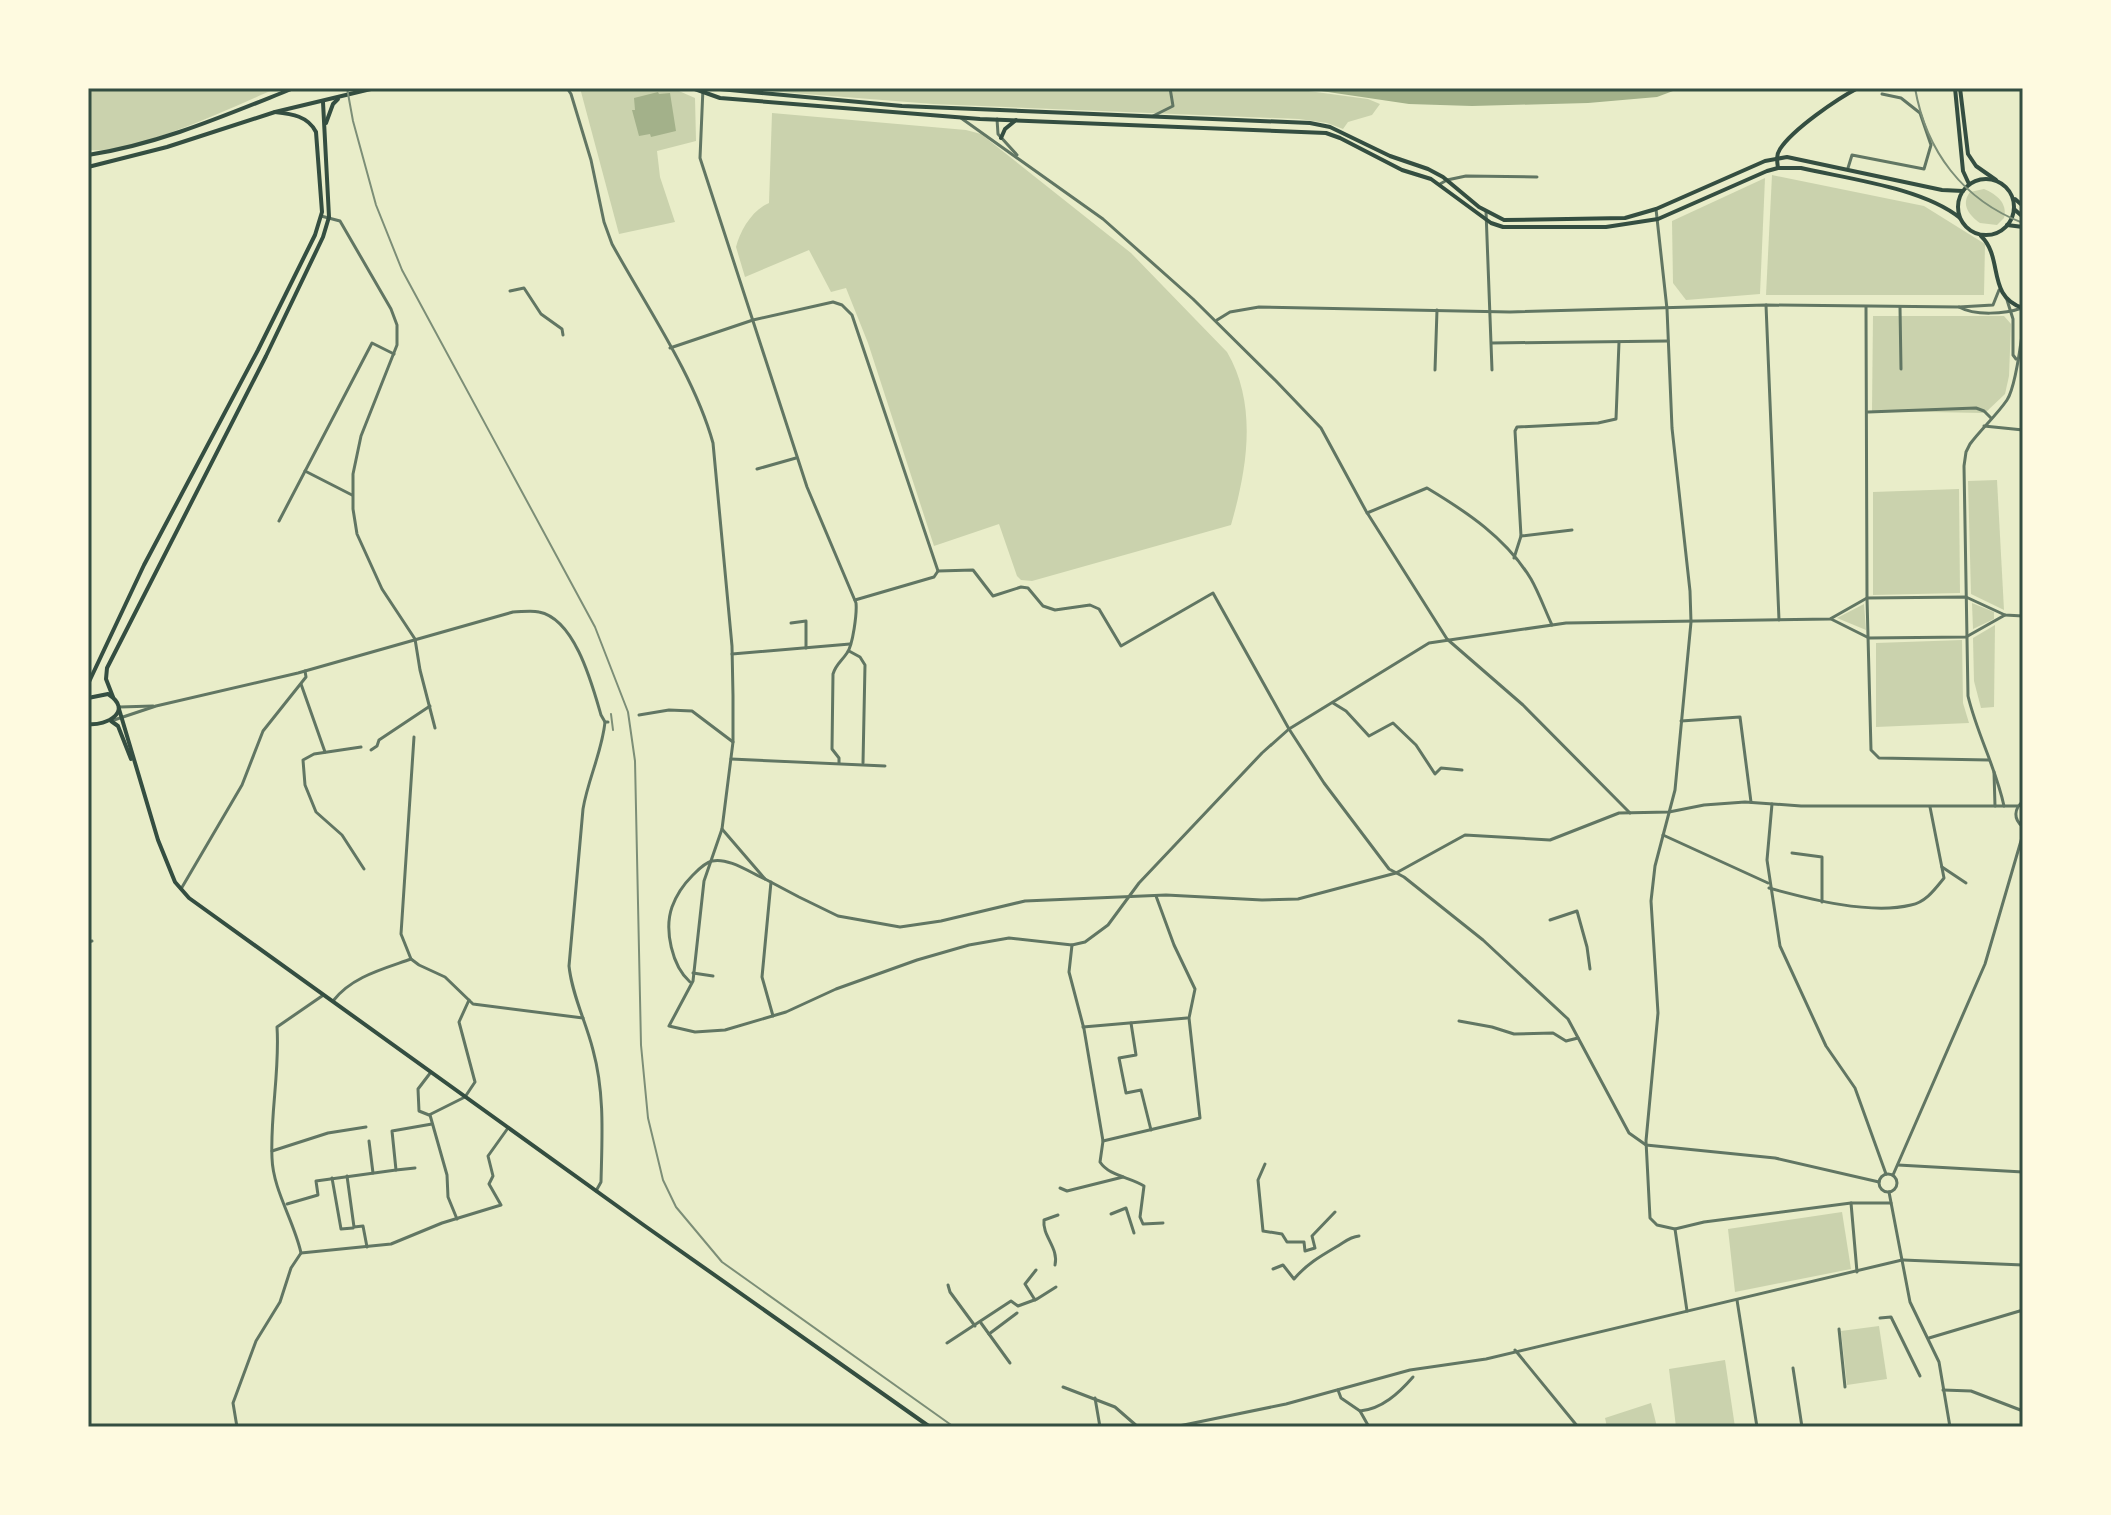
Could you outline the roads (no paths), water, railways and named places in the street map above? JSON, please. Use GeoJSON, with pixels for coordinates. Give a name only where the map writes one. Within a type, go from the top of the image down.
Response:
{"type":"FeatureCollection","features":[{"type":"Feature","properties":{"kind":"main road"},"geometry":{"type":"LineString","coordinates":[[88,155],[106,154],[197,127],[294,88]]}},
{"type":"Feature","properties":{"kind":"main road"},"geometry":{"type":"LineString","coordinates":[[88,167],[167,147],[275,112],[375,88]]}},
{"type":"Feature","properties":{"kind":"main road"},"geometry":{"type":"LineString","coordinates":[[692,88],[720,98],[961,118],[1326,133],[1382,162],[1440,184],[1484,218],[1503,227],[1606,227],[1658,219],[1778,168],[1801,168],[1944,205],[1988,244],[1994,256],[1999,290],[2007,300],[2022,308]]}},
{"type":"Feature","properties":{"kind":"main road"},"geometry":{"type":"LineString","coordinates":[[709,88],[902,106],[1310,123],[1330,127],[1390,156],[1428,169],[1486,211],[1504,220],[1625,218],[1656,209],[1777,158],[1802,158],[1942,190],[1963,191]]}},
{"type":"Feature","properties":{"kind":"main road"},"geometry":{"type":"LineString","coordinates":[[1778,168],[1779,150],[1802,128],[1858,88]]}},
{"type":"Feature","properties":{"kind":"main road"},"geometry":{"type":"LineString","coordinates":[[1958,88],[1968,154],[1976,166],[2003,184],[2023,206]]}},
{"type":"Feature","properties":{"kind":"main road"},"geometry":{"type":"LineString","coordinates":[[1958,88],[1962,161],[1969,184]]}},
{"type":"Feature","properties":{"kind":"main road"},"geometry":{"type":"LineString","coordinates":[[325,125],[333,104],[339,98]]}},
{"type":"Feature","properties":{"kind":"main road"},"geometry":{"type":"LineString","coordinates":[[323,102],[329,217],[317,249],[107,668],[106,679],[118,707],[158,840],[175,882],[189,898],[930,1427]]}},
{"type":"Feature","properties":{"kind":"main road"},"geometry":{"type":"LineString","coordinates":[[88,684],[127,601],[290,288],[321,216],[316,132],[302,118],[275,112]]}},
{"type":"Feature","properties":{"kind":"main road"},"geometry":{"type":"LineString","coordinates":[[1001,138],[1005,129],[1018,119]]}},
{"type":"Feature","properties":{"kind":"main road"},"geometry":{"type":"LineString","coordinates":[[1960,218],[1958,209],[1963,191],[1969,184],[1978,180],[1996,180]]}},
{"type":"Feature","properties":{"kind":"main road"},"geometry":{"type":"LineString","coordinates":[[1979,234],[1994,234],[2007,225],[2014,209],[2013,198]]}},
{"type":"Feature","properties":{"kind":"main road"},"geometry":{"type":"LineString","coordinates":[[2014,209],[2023,217]]}},
{"type":"Feature","properties":{"kind":"main road"},"geometry":{"type":"LineString","coordinates":[[1557,221],[1558,227]]}},
{"type":"Feature","properties":{"kind":"main road"},"geometry":{"type":"LineString","coordinates":[[2007,225],[2023,227]]}},
{"type":"Feature","properties":{"kind":"main road"},"geometry":{"type":"LineString","coordinates":[[240,382],[249,387]]}},
{"type":"Feature","properties":{"kind":"main road"},"geometry":{"type":"LineString","coordinates":[[200,459],[210,464]]}},
{"type":"Feature","properties":{"kind":"main road"},"geometry":{"type":"LineString","coordinates":[[174,509],[185,513]]}},
{"type":"Feature","properties":{"kind":"main road"},"geometry":{"type":"LineString","coordinates":[[127,601],[138,606]]}},
{"type":"Feature","properties":{"kind":"main road"},"geometry":{"type":"LineString","coordinates":[[88,698],[103,694],[113,697]]}},
{"type":"Feature","properties":{"kind":"main road"},"geometry":{"type":"LineString","coordinates":[[88,724],[111,721],[116,717],[118,707]]}},
{"type":"Feature","properties":{"kind":"main road"},"geometry":{"type":"LineString","coordinates":[[111,721],[118,726],[134,765]]}},
{"type":"Feature","properties":{"kind":"street"},"geometry":{"type":"LineString","coordinates":[[570,88],[608,233],[670,348],[706,420],[713,443],[732,654],[733,742],[722,829],[704,881],[692,983],[669,1026],[695,1032],[725,1030],[773,1016],[917,960],[969,945],[1009,938],[1072,945],[1085,942],[1108,925],[1144,878],[1289,729],[1429,643],[1552,625],[1830,619],[1869,638],[1966,637],[2005,615]]}},
{"type":"Feature","properties":{"kind":"street"},"geometry":{"type":"LineString","coordinates":[[1153,116],[1173,106],[1170,88]]}},
{"type":"Feature","properties":{"kind":"street"},"geometry":{"type":"LineString","coordinates":[[702,91],[700,158],[807,487],[855,600],[857,613],[849,651],[836,664],[833,674],[832,749],[839,763]]}},
{"type":"Feature","properties":{"kind":"street"},"geometry":{"type":"LineString","coordinates":[[1848,168],[1852,155],[1924,169],[1931,145],[1920,113],[1901,98],[1882,94]]}},
{"type":"Feature","properties":{"kind":"street"},"geometry":{"type":"LineString","coordinates":[[961,118],[1009,153],[1017,155]]}},
{"type":"Feature","properties":{"kind":"street"},"geometry":{"type":"LineString","coordinates":[[997,119],[996,130],[1017,155],[1103,219],[1215,321],[1321,428],[1367,513],[1447,639],[1523,705],[1630,813]]}},
{"type":"Feature","properties":{"kind":"street"},"geometry":{"type":"LineString","coordinates":[[1440,184],[1466,176],[1537,177]]}},
{"type":"Feature","properties":{"kind":"street"},"geometry":{"type":"LineString","coordinates":[[1656,209],[1667,309],[1672,428],[1691,622],[1675,790],[1655,866],[1651,901],[1658,1013],[1646,1145],[1650,1218],[1657,1225],[1675,1229],[1704,1222],[1851,1203],[1891,1203]]}},
{"type":"Feature","properties":{"kind":"street"},"geometry":{"type":"LineString","coordinates":[[1486,211],[1492,370]]}},
{"type":"Feature","properties":{"kind":"street"},"geometry":{"type":"LineString","coordinates":[[321,216],[340,221],[391,309],[397,325],[397,345],[361,436],[353,474],[353,496],[357,534],[366,556],[382,589],[415,639],[435,728]]}},
{"type":"Feature","properties":{"kind":"street"},"geometry":{"type":"LineString","coordinates":[[510,291],[524,288],[541,314],[562,329],[563,335]]}},
{"type":"Feature","properties":{"kind":"street"},"geometry":{"type":"LineString","coordinates":[[1215,321],[1230,312],[1259,307],[1488,311],[1766,305],[1959,307],[1993,305],[1999,290]]}},
{"type":"Feature","properties":{"kind":"street"},"geometry":{"type":"LineString","coordinates":[[2007,300],[2016,359]]}},
{"type":"Feature","properties":{"kind":"street"},"geometry":{"type":"LineString","coordinates":[[670,348],[753,320],[833,302],[842,305],[852,315],[938,571]]}},
{"type":"Feature","properties":{"kind":"street"},"geometry":{"type":"LineString","coordinates":[[1766,305],[1779,620]]}},
{"type":"Feature","properties":{"kind":"street"},"geometry":{"type":"LineString","coordinates":[[1866,307],[1871,750],[1879,758],[1989,760]]}},
{"type":"Feature","properties":{"kind":"street"},"geometry":{"type":"LineString","coordinates":[[1900,307],[1901,369]]}},
{"type":"Feature","properties":{"kind":"street"},"geometry":{"type":"LineString","coordinates":[[1959,307],[1967,311],[2011,312],[2022,308]]}},
{"type":"Feature","properties":{"kind":"street"},"geometry":{"type":"LineString","coordinates":[[1435,370],[1437,310]]}},
{"type":"Feature","properties":{"kind":"street"},"geometry":{"type":"LineString","coordinates":[[2004,806],[1999,781],[1968,696],[1964,466],[1966,452],[2009,398],[2023,327]]}},
{"type":"Feature","properties":{"kind":"street"},"geometry":{"type":"LineString","coordinates":[[1492,343],[1668,341]]}},
{"type":"Feature","properties":{"kind":"street"},"geometry":{"type":"LineString","coordinates":[[1514,558],[1521,536],[1515,431],[1517,427],[1598,423],[1616,419],[1619,342]]}},
{"type":"Feature","properties":{"kind":"street"},"geometry":{"type":"LineString","coordinates":[[279,521],[372,343],[394,354]]}},
{"type":"Feature","properties":{"kind":"street"},"geometry":{"type":"LineString","coordinates":[[1868,412],[1976,408],[1991,418]]}},
{"type":"Feature","properties":{"kind":"street"},"geometry":{"type":"LineString","coordinates":[[1984,426],[2023,430]]}},
{"type":"Feature","properties":{"kind":"street"},"geometry":{"type":"LineString","coordinates":[[757,469],[797,457]]}},
{"type":"Feature","properties":{"kind":"street"},"geometry":{"type":"LineString","coordinates":[[305,471],[353,496]]}},
{"type":"Feature","properties":{"kind":"street"},"geometry":{"type":"LineString","coordinates":[[1367,513],[1427,488],[1492,531],[1531,578],[1552,625]]}},
{"type":"Feature","properties":{"kind":"street"},"geometry":{"type":"LineString","coordinates":[[1521,536],[1572,530]]}},
{"type":"Feature","properties":{"kind":"street"},"geometry":{"type":"LineString","coordinates":[[938,571],[973,570],[993,596],[1021,587],[1028,588],[1043,606],[1055,610],[1090,605],[1099,609],[1121,646],[1213,593],[1289,729],[1324,783],[1389,869],[1483,940],[1568,1019],[1629,1133],[1646,1145],[1775,1158],[1879,1182]]}},
{"type":"Feature","properties":{"kind":"street"},"geometry":{"type":"LineString","coordinates":[[855,600],[934,577],[938,571]]}},
{"type":"Feature","properties":{"kind":"street"},"geometry":{"type":"LineString","coordinates":[[1830,619],[1867,598],[1966,597],[2005,615],[2023,616]]}},
{"type":"Feature","properties":{"kind":"street"},"geometry":{"type":"LineString","coordinates":[[111,721],[156,706],[305,671],[513,612],[541,612],[567,631],[586,665],[607,722],[585,797],[569,966],[570,979],[594,1051],[602,1112],[601,1182],[596,1191]]}},
{"type":"Feature","properties":{"kind":"street"},"geometry":{"type":"LineString","coordinates":[[791,623],[806,621],[806,648]]}},
{"type":"Feature","properties":{"kind":"street"},"geometry":{"type":"LineString","coordinates":[[732,654],[850,644]]}},
{"type":"Feature","properties":{"kind":"street"},"geometry":{"type":"LineString","coordinates":[[849,651],[860,657],[865,665],[863,764]]}},
{"type":"Feature","properties":{"kind":"street"},"geometry":{"type":"LineString","coordinates":[[181,889],[242,785],[263,731],[306,677],[305,671]]}},
{"type":"Feature","properties":{"kind":"street"},"geometry":{"type":"LineString","coordinates":[[301,684],[325,752]]}},
{"type":"Feature","properties":{"kind":"street"},"geometry":{"type":"LineString","coordinates":[[1332,703],[1346,711],[1369,736],[1393,723],[1416,745],[1435,774],[1441,768],[1462,770]]}},
{"type":"Feature","properties":{"kind":"street"},"geometry":{"type":"LineString","coordinates":[[118,707],[156,706]]}},
{"type":"Feature","properties":{"kind":"street"},"geometry":{"type":"LineString","coordinates":[[371,750],[379,740],[430,706]]}},
{"type":"Feature","properties":{"kind":"street"},"geometry":{"type":"LineString","coordinates":[[639,715],[669,710],[692,711],[733,742]]}},
{"type":"Feature","properties":{"kind":"street"},"geometry":{"type":"LineString","coordinates":[[1681,721],[1740,717],[1751,803]]}},
{"type":"Feature","properties":{"kind":"street"},"geometry":{"type":"LineString","coordinates":[[414,737],[401,934],[411,959],[445,977],[473,1004],[583,1018]]}},
{"type":"Feature","properties":{"kind":"street"},"geometry":{"type":"LineString","coordinates":[[361,747],[325,752],[303,760],[305,785],[316,812],[342,835],[364,869]]}},
{"type":"Feature","properties":{"kind":"street"},"geometry":{"type":"LineString","coordinates":[[731,759],[885,766]]}},
{"type":"Feature","properties":{"kind":"street"},"geometry":{"type":"LineString","coordinates":[[1994,772],[1995,806]]}},
{"type":"Feature","properties":{"kind":"street"},"geometry":{"type":"LineString","coordinates":[[2023,801],[2018,806],[2016,818],[2023,827]]}},
{"type":"Feature","properties":{"kind":"street"},"geometry":{"type":"LineString","coordinates":[[692,983],[681,974],[672,949],[669,925],[672,907],[684,884],[700,867],[712,861],[723,861],[765,879],[838,916],[900,927],[941,921],[1025,901],[1156,896],[1298,899],[1396,873],[1465,835],[1550,840],[1602,818],[1630,813],[1751,803],[2018,806]]}},
{"type":"Feature","properties":{"kind":"street"},"geometry":{"type":"LineString","coordinates":[[1772,804],[1767,860],[1780,946],[1826,1046],[1855,1088],[1886,1174]]}},
{"type":"Feature","properties":{"kind":"street"},"geometry":{"type":"LineString","coordinates":[[1663,835],[1769,886],[1822,902],[1871,907],[1911,905],[1932,893],[1944,878],[1929,806]]}},
{"type":"Feature","properties":{"kind":"street"},"geometry":{"type":"LineString","coordinates":[[722,829],[765,879]]}},
{"type":"Feature","properties":{"kind":"street"},"geometry":{"type":"LineString","coordinates":[[1893,1175],[1985,964],[2023,834]]}},
{"type":"Feature","properties":{"kind":"street"},"geometry":{"type":"LineString","coordinates":[[1792,853],[1822,857],[1822,902]]}},
{"type":"Feature","properties":{"kind":"street"},"geometry":{"type":"LineString","coordinates":[[1942,867],[1966,883]]}},
{"type":"Feature","properties":{"kind":"street"},"geometry":{"type":"LineString","coordinates":[[771,882],[762,977],[773,1016]]}},
{"type":"Feature","properties":{"kind":"street"},"geometry":{"type":"LineString","coordinates":[[1103,1141],[1200,1118],[1189,1018],[1195,989],[1156,896]]}},
{"type":"Feature","properties":{"kind":"street"},"geometry":{"type":"LineString","coordinates":[[1550,920],[1577,911],[1590,969]]}},
{"type":"Feature","properties":{"kind":"street"},"geometry":{"type":"LineString","coordinates":[[1072,945],[1069,972],[1083,1027],[1103,1141],[1100,1162],[1104,1168],[1144,1186],[1140,1217],[1143,1224],[1163,1223]]}},
{"type":"Feature","properties":{"kind":"street"},"geometry":{"type":"LineString","coordinates":[[333,1001],[342,989],[377,971],[411,959]]}},
{"type":"Feature","properties":{"kind":"street"},"geometry":{"type":"LineString","coordinates":[[693,973],[713,976]]}},
{"type":"Feature","properties":{"kind":"street"},"geometry":{"type":"LineString","coordinates":[[237,1427],[233,1403],[256,1341],[280,1302],[291,1268],[301,1253],[296,1229],[276,1181],[272,1151],[279,1055],[277,1027],[324,995]]}},
{"type":"Feature","properties":{"kind":"street"},"geometry":{"type":"LineString","coordinates":[[431,1072],[417,1094],[419,1111],[429,1115],[465,1097],[475,1082],[459,1022],[469,1000]]}},
{"type":"Feature","properties":{"kind":"street"},"geometry":{"type":"LineString","coordinates":[[1083,1027],[1189,1018]]}},
{"type":"Feature","properties":{"kind":"street"},"geometry":{"type":"LineString","coordinates":[[1459,1021],[1514,1034],[1553,1033],[1566,1041],[1578,1038]]}},
{"type":"Feature","properties":{"kind":"street"},"geometry":{"type":"LineString","coordinates":[[1131,1023],[1136,1055],[1119,1058],[1126,1093],[1141,1090],[1151,1130]]}},
{"type":"Feature","properties":{"kind":"street"},"geometry":{"type":"LineString","coordinates":[[429,1115],[447,1175],[448,1197],[457,1219]]}},
{"type":"Feature","properties":{"kind":"street"},"geometry":{"type":"LineString","coordinates":[[396,1170],[392,1131],[432,1124]]}},
{"type":"Feature","properties":{"kind":"street"},"geometry":{"type":"LineString","coordinates":[[272,1151],[328,1133],[366,1127]]}},
{"type":"Feature","properties":{"kind":"street"},"geometry":{"type":"LineString","coordinates":[[301,1253],[391,1244],[501,1205],[489,1184],[493,1176],[488,1156],[508,1128]]}},
{"type":"Feature","properties":{"kind":"street"},"geometry":{"type":"LineString","coordinates":[[369,1141],[373,1173]]}},
{"type":"Feature","properties":{"kind":"street"},"geometry":{"type":"LineString","coordinates":[[1265,1164],[1258,1180],[1263,1231],[1282,1234],[1287,1242],[1304,1242],[1305,1251],[1315,1248]]}},
{"type":"Feature","properties":{"kind":"street"},"geometry":{"type":"LineString","coordinates":[[1898,1165],[2023,1172]]}},
{"type":"Feature","properties":{"kind":"street"},"geometry":{"type":"LineString","coordinates":[[285,1204],[318,1195],[316,1181],[415,1168]]}},
{"type":"Feature","properties":{"kind":"street"},"geometry":{"type":"LineString","coordinates":[[1886,1174],[1893,1175],[1897,1180],[1897,1187],[1889,1192]]}},
{"type":"Feature","properties":{"kind":"street"},"geometry":{"type":"LineString","coordinates":[[1879,1182],[1886,1174]]}},
{"type":"Feature","properties":{"kind":"street"},"geometry":{"type":"LineString","coordinates":[[347,1176],[354,1227]]}},
{"type":"Feature","properties":{"kind":"street"},"geometry":{"type":"LineString","coordinates":[[1060,1188],[1067,1191],[1123,1177]]}},
{"type":"Feature","properties":{"kind":"street"},"geometry":{"type":"LineString","coordinates":[[332,1178],[341,1229],[363,1226],[367,1247]]}},
{"type":"Feature","properties":{"kind":"street"},"geometry":{"type":"LineString","coordinates":[[1879,1182],[1881,1189],[1889,1192]]}},
{"type":"Feature","properties":{"kind":"street"},"geometry":{"type":"LineString","coordinates":[[1889,1192],[1910,1302],[1939,1362],[1950,1427]]}},
{"type":"Feature","properties":{"kind":"street"},"geometry":{"type":"LineString","coordinates":[[1851,1203],[1857,1272]]}},
{"type":"Feature","properties":{"kind":"street"},"geometry":{"type":"LineString","coordinates":[[1111,1214],[1126,1208],[1134,1233]]}},
{"type":"Feature","properties":{"kind":"street"},"geometry":{"type":"LineString","coordinates":[[1319,1255],[1312,1236],[1335,1212]]}},
{"type":"Feature","properties":{"kind":"street"},"geometry":{"type":"LineString","coordinates":[[1055,1265],[1057,1256],[1043,1226],[1044,1220],[1058,1215]]}},
{"type":"Feature","properties":{"kind":"street"},"geometry":{"type":"LineString","coordinates":[[1128,1218],[1140,1217]]}},
{"type":"Feature","properties":{"kind":"street"},"geometry":{"type":"LineString","coordinates":[[1675,1229],[1687,1311]]}},
{"type":"Feature","properties":{"kind":"street"},"geometry":{"type":"LineString","coordinates":[[1273,1269],[1283,1265],[1294,1279],[1319,1255],[1350,1237],[1359,1236]]}},
{"type":"Feature","properties":{"kind":"street"},"geometry":{"type":"LineString","coordinates":[[1174,1427],[1286,1404],[1410,1370],[1486,1359],[1902,1260],[2023,1265]]}},
{"type":"Feature","properties":{"kind":"street"},"geometry":{"type":"LineString","coordinates":[[1035,1300],[1025,1284],[1036,1270]]}},
{"type":"Feature","properties":{"kind":"street"},"geometry":{"type":"LineString","coordinates":[[948,1285],[975,1326]]}},
{"type":"Feature","properties":{"kind":"street"},"geometry":{"type":"LineString","coordinates":[[947,1343],[1011,1301],[1018,1306],[1056,1287]]}},
{"type":"Feature","properties":{"kind":"street"},"geometry":{"type":"LineString","coordinates":[[1737,1299],[1757,1427]]}},
{"type":"Feature","properties":{"kind":"street"},"geometry":{"type":"LineString","coordinates":[[1929,1338],[2023,1310]]}},
{"type":"Feature","properties":{"kind":"street"},"geometry":{"type":"LineString","coordinates":[[989,1334],[1017,1313]]}},
{"type":"Feature","properties":{"kind":"street"},"geometry":{"type":"LineString","coordinates":[[1880,1318],[1891,1317],[1920,1376]]}},
{"type":"Feature","properties":{"kind":"street"},"geometry":{"type":"LineString","coordinates":[[981,1323],[1010,1363]]}},
{"type":"Feature","properties":{"kind":"street"},"geometry":{"type":"LineString","coordinates":[[1839,1329],[1845,1387]]}},
{"type":"Feature","properties":{"kind":"street"},"geometry":{"type":"LineString","coordinates":[[1515,1350],[1578,1427]]}},
{"type":"Feature","properties":{"kind":"street"},"geometry":{"type":"LineString","coordinates":[[1793,1368],[1802,1427]]}},
{"type":"Feature","properties":{"kind":"street"},"geometry":{"type":"LineString","coordinates":[[1360,1411],[1379,1406],[1395,1396],[1413,1377]]}},
{"type":"Feature","properties":{"kind":"street"},"geometry":{"type":"LineString","coordinates":[[1063,1387],[1095,1398],[1124,1413],[1138,1427]]}},
{"type":"Feature","properties":{"kind":"street"},"geometry":{"type":"LineString","coordinates":[[1338,1390],[1341,1398],[1360,1411],[1369,1427]]}},
{"type":"Feature","properties":{"kind":"street"},"geometry":{"type":"LineString","coordinates":[[1943,1390],[1971,1391],[2023,1411]]}},
{"type":"Feature","properties":{"kind":"street"},"geometry":{"type":"LineString","coordinates":[[1095,1398],[1100,1427]]}},
{"type":"Feature","properties":{"kind":"railway"},"geometry":{"type":"LineString","coordinates":[[347,88],[376,205],[402,270],[595,627],[628,712],[635,761],[641,1045],[648,1118],[663,1180],[676,1207],[722,1262],[954,1427]]}},
{"type":"Feature","properties":{"kind":"railway"},"geometry":{"type":"LineString","coordinates":[[1915,88],[1928,132],[1951,170],[1982,201],[2023,223]]}},
{"type":"Feature","properties":{"kind":"railway"},"geometry":{"type":"LineString","coordinates":[[611,714],[613,730]]}}]}
